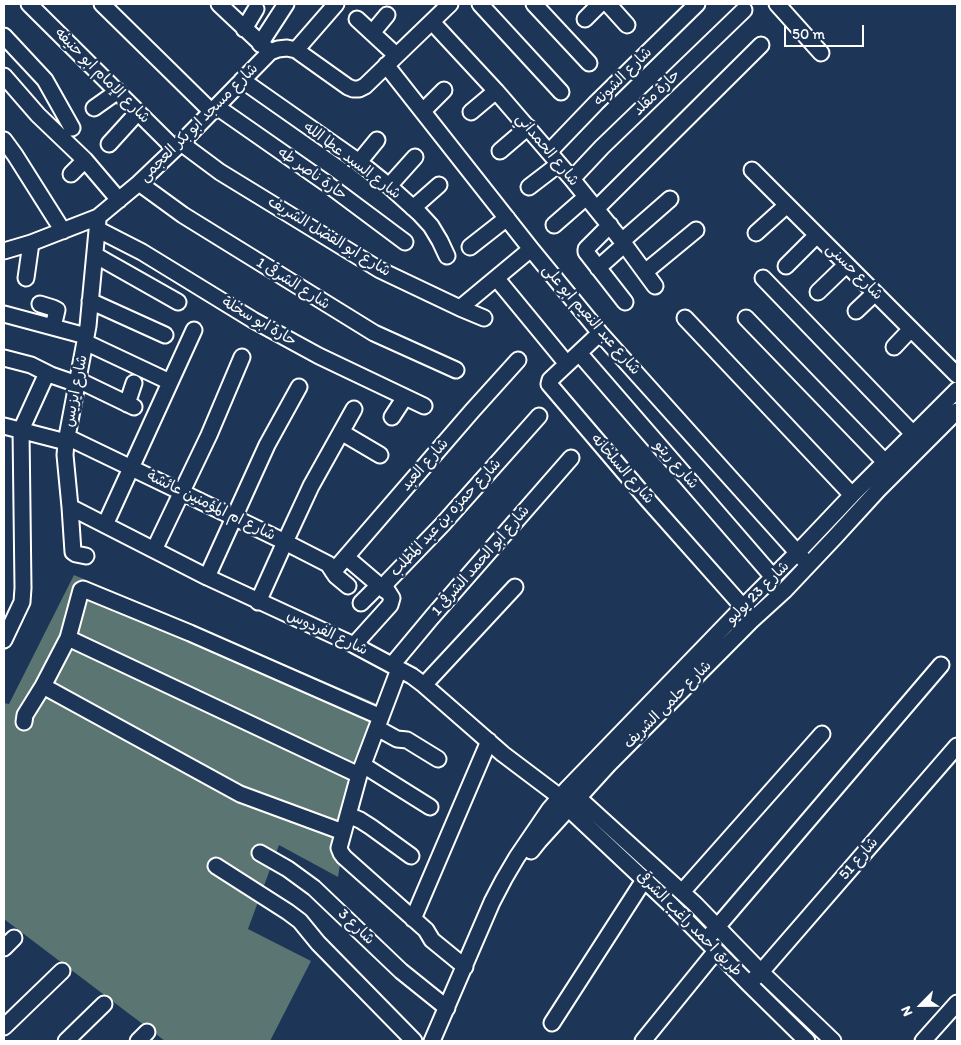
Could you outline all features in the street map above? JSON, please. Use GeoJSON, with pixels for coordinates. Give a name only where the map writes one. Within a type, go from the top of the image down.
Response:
{"type":"FeatureCollection","features":[{"type":"Feature","properties":{"kind":"street","name":"شارع الإمام ابو حنيفه"},"geometry":{"type":"LineString","coordinates":[[29,4],[138,112],[178,146]]}},
{"type":"Feature","properties":{"kind":"street"},"geometry":{"type":"LineString","coordinates":[[102,4],[214,109]]}},
{"type":"Feature","properties":{"kind":"street"},"geometry":{"type":"LineString","coordinates":[[219,4],[265,48],[286,4]]}},
{"type":"Feature","properties":{"kind":"street"},"geometry":{"type":"LineString","coordinates":[[336,4],[296,50],[353,89],[359,89],[364,86],[432,22],[446,5]]}},
{"type":"Feature","properties":{"kind":"street"},"geometry":{"type":"LineString","coordinates":[[480,4],[561,92]]}},
{"type":"Feature","properties":{"kind":"street"},"geometry":{"type":"LineString","coordinates":[[534,4],[589,63]]}},
{"type":"Feature","properties":{"kind":"street"},"geometry":{"type":"LineString","coordinates":[[585,20],[600,4]]}},
{"type":"Feature","properties":{"kind":"street"},"geometry":{"type":"LineString","coordinates":[[608,4],[627,25]]}},
{"type":"Feature","properties":{"kind":"street","name":"شارع الشونه"},"geometry":{"type":"LineString","coordinates":[[549,152],[698,4]]}},
{"type":"Feature","properties":{"kind":"street"},"geometry":{"type":"LineString","coordinates":[[777,4],[821,53]]}},
{"type":"Feature","properties":{"kind":"street"},"geometry":{"type":"LineString","coordinates":[[244,28],[256,8]]}},
{"type":"Feature","properties":{"kind":"street","name":"حارة مقلد"},"geometry":{"type":"LineString","coordinates":[[572,179],[602,147],[744,10]]}},
{"type":"Feature","properties":{"kind":"street"},"geometry":{"type":"LineString","coordinates":[[372,32],[387,15]]}},
{"type":"Feature","properties":{"kind":"street","name":"شارع عبد النعيم ابو على"},"geometry":{"type":"LineString","coordinates":[[357,19],[372,32],[422,111],[600,333],[797,553],[809,564]]}},
{"type":"Feature","properties":{"kind":"street","name":"شارع الحمداني"},"geometry":{"type":"LineString","coordinates":[[432,22],[496,91],[572,179],[624,243],[655,286]]}},
{"type":"Feature","properties":{"kind":"street"},"geometry":{"type":"LineString","coordinates":[[4,36],[45,80],[72,128]]}},
{"type":"Feature","properties":{"kind":"street"},"geometry":{"type":"LineString","coordinates":[[554,225],[591,203],[761,45]]}},
{"type":"Feature","properties":{"kind":"street","name":"شارع مسجد ابو بكر العجمى"},"geometry":{"type":"LineString","coordinates":[[4,251],[63,231],[98,222],[178,146],[242,80],[265,48],[296,50]]}},
{"type":"Feature","properties":{"kind":"street"},"geometry":{"type":"LineString","coordinates":[[4,76],[38,115],[84,160],[119,200]]}},
{"type":"Feature","properties":{"kind":"street","name":"شارع السيد عطا الله"},"geometry":{"type":"LineString","coordinates":[[242,80],[359,162],[389,186],[431,226],[446,256]]}},
{"type":"Feature","properties":{"kind":"street"},"geometry":{"type":"LineString","coordinates":[[422,111],[444,90]]}},
{"type":"Feature","properties":{"kind":"street"},"geometry":{"type":"LineString","coordinates":[[471,112],[496,91]]}},
{"type":"Feature","properties":{"kind":"street"},"geometry":{"type":"LineString","coordinates":[[94,108],[118,92]]}},
{"type":"Feature","properties":{"kind":"street","name":"حارة ناصر طه"},"geometry":{"type":"LineString","coordinates":[[214,109],[326,183],[406,242]]}},
{"type":"Feature","properties":{"kind":"street"},"geometry":{"type":"LineString","coordinates":[[109,144],[138,112]]}},
{"type":"Feature","properties":{"kind":"street"},"geometry":{"type":"LineString","coordinates":[[500,151],[528,128]]}},
{"type":"Feature","properties":{"kind":"street"},"geometry":{"type":"LineString","coordinates":[[4,140],[63,231]]}},
{"type":"Feature","properties":{"kind":"street"},"geometry":{"type":"LineString","coordinates":[[359,162],[378,140]]}},
{"type":"Feature","properties":{"kind":"street","name":"شارع ابو الفضل الشريف"},"geometry":{"type":"LineString","coordinates":[[178,146],[380,270],[484,318]]}},
{"type":"Feature","properties":{"kind":"street"},"geometry":{"type":"LineString","coordinates":[[389,186],[415,157]]}},
{"type":"Feature","properties":{"kind":"street"},"geometry":{"type":"LineString","coordinates":[[72,174],[84,160]]}},
{"type":"Feature","properties":{"kind":"street"},"geometry":{"type":"LineString","coordinates":[[529,187],[559,164]]}},
{"type":"Feature","properties":{"kind":"street","name":"شارع حسنى"},"geometry":{"type":"LineString","coordinates":[[752,170],[957,375]]}},
{"type":"Feature","properties":{"kind":"street","name":"شارع الشرقى 1"},"geometry":{"type":"LineString","coordinates":[[139,183],[183,215],[374,333],[456,370]]}},
{"type":"Feature","properties":{"kind":"street"},"geometry":{"type":"LineString","coordinates":[[414,208],[439,185]]}},
{"type":"Feature","properties":{"kind":"street"},"geometry":{"type":"LineString","coordinates":[[598,268],[670,199]]}},
{"type":"Feature","properties":{"kind":"street"},"geometry":{"type":"LineString","coordinates":[[756,233],[787,205]]}},
{"type":"Feature","properties":{"kind":"street"},"geometry":{"type":"LineString","coordinates":[[470,247],[506,218]]}},
{"type":"Feature","properties":{"kind":"street","name":"شارع ايزيس"},"geometry":{"type":"LineString","coordinates":[[86,556],[73,552],[65,467],[66,440],[86,339],[98,222]]}},
{"type":"Feature","properties":{"kind":"street","name":"حارة ابو سخلة"},"geometry":{"type":"LineString","coordinates":[[98,222],[142,252],[253,320],[319,356],[424,406]]}},
{"type":"Feature","properties":{"kind":"street"},"geometry":{"type":"LineString","coordinates":[[610,225],[586,249],[586,252],[625,302]]}},
{"type":"Feature","properties":{"kind":"street"},"geometry":{"type":"LineString","coordinates":[[645,272],[696,230]]}},
{"type":"Feature","properties":{"kind":"street"},"geometry":{"type":"LineString","coordinates":[[786,266],[817,235]]}},
{"type":"Feature","properties":{"kind":"street"},"geometry":{"type":"LineString","coordinates":[[26,278],[31,243]]}},
{"type":"Feature","properties":{"kind":"street"},"geometry":{"type":"LineString","coordinates":[[460,308],[531,249]]}},
{"type":"Feature","properties":{"kind":"street"},"geometry":{"type":"LineString","coordinates":[[95,255],[178,302]]}},
{"type":"Feature","properties":{"kind":"street"},"geometry":{"type":"LineString","coordinates":[[818,292],[846,265]]}},
{"type":"Feature","properties":{"kind":"street"},"geometry":{"type":"LineString","coordinates":[[497,278],[567,364]]}},
{"type":"Feature","properties":{"kind":"street"},"geometry":{"type":"LineString","coordinates":[[763,278],[918,439]]}},
{"type":"Feature","properties":{"kind":"street"},"geometry":{"type":"LineString","coordinates":[[856,311],[875,293]]}},
{"type":"Feature","properties":{"kind":"street"},"geometry":{"type":"LineString","coordinates":[[90,301],[165,335]]}},
{"type":"Feature","properties":{"kind":"street"},"geometry":{"type":"LineString","coordinates":[[40,304],[57,310],[54,327]]}},
{"type":"Feature","properties":{"kind":"street"},"geometry":{"type":"LineString","coordinates":[[4,314],[54,327],[86,339],[170,382]]}},
{"type":"Feature","properties":{"kind":"street"},"geometry":{"type":"LineString","coordinates":[[685,318],[852,495]]}},
{"type":"Feature","properties":{"kind":"street"},"geometry":{"type":"LineString","coordinates":[[746,318],[885,462]]}},
{"type":"Feature","properties":{"kind":"street"},"geometry":{"type":"LineString","coordinates":[[894,347],[912,329]]}},
{"type":"Feature","properties":{"kind":"street"},"geometry":{"type":"LineString","coordinates":[[105,525],[194,330]]}},
{"type":"Feature","properties":{"kind":"street","name":"شارع السلخانه"},"geometry":{"type":"LineString","coordinates":[[600,333],[550,380],[549,384],[647,499],[743,607]]}},
{"type":"Feature","properties":{"kind":"street","name":"شارع ريتو"},"geometry":{"type":"LineString","coordinates":[[579,353],[773,577]]}},
{"type":"Feature","properties":{"kind":"street"},"geometry":{"type":"LineString","coordinates":[[154,550],[209,435],[242,357]]}},
{"type":"Feature","properties":{"kind":"street"},"geometry":{"type":"LineString","coordinates":[[4,358],[77,382],[131,406],[134,383]]}},
{"type":"Feature","properties":{"kind":"street","name":"شارع العبد"},"geometry":{"type":"LineString","coordinates":[[333,572],[518,360]]}},
{"type":"Feature","properties":{"kind":"street"},"geometry":{"type":"LineString","coordinates":[[4,640],[22,602],[21,430],[47,373]]}},
{"type":"Feature","properties":{"kind":"street"},"geometry":{"type":"LineString","coordinates":[[207,577],[233,517],[299,387]]}},
{"type":"Feature","properties":{"kind":"street","name":"شارع 23 يوليو"},"geometry":{"type":"LineString","coordinates":[[564,803],[743,607],[885,462],[918,439],[957,390]]}},
{"type":"Feature","properties":{"kind":"street"},"geometry":{"type":"LineString","coordinates":[[392,417],[405,397]]}},
{"type":"Feature","properties":{"kind":"street"},"geometry":{"type":"LineString","coordinates":[[258,602],[311,486],[354,408]]}},
{"type":"Feature","properties":{"kind":"street","name":"شارع حلمى الشريف"},"geometry":{"type":"LineString","coordinates":[[440,1040],[447,1008],[492,902],[517,857],[564,803],[608,765],[835,537],[878,490],[918,439],[957,412]]}},
{"type":"Feature","properties":{"kind":"street","name":"شارع حمزه بن عبد المطلب"},"geometry":{"type":"LineString","coordinates":[[354,645],[390,605],[392,598],[382,588],[442,525],[539,416]]}},
{"type":"Feature","properties":{"kind":"street","name":"شارع ام المؤمنين عائشة"},"geometry":{"type":"LineString","coordinates":[[4,426],[66,440],[131,467],[328,564],[336,576],[348,586]]}},
{"type":"Feature","properties":{"kind":"street"},"geometry":{"type":"LineString","coordinates":[[341,432],[380,455]]}},
{"type":"Feature","properties":{"kind":"street","name":"شارع ابو الحمد الشرقى 1"},"geometry":{"type":"LineString","coordinates":[[465,967],[432,940],[426,930],[344,857],[340,848],[343,832],[361,770],[379,723],[396,667],[432,617],[571,458]]}},
{"type":"Feature","properties":{"kind":"street","name":"شارع الفردوس"},"geometry":{"type":"LineString","coordinates":[[70,507],[258,602],[354,645],[412,676],[503,754],[564,803]]}},
{"type":"Feature","properties":{"kind":"street"},"geometry":{"type":"LineString","coordinates":[[346,557],[382,588],[361,603]]}},
{"type":"Feature","properties":{"kind":"street"},"geometry":{"type":"LineString","coordinates":[[424,685],[515,586]]}},
{"type":"Feature","properties":{"kind":"street"},"geometry":{"type":"LineString","coordinates":[[24,722],[25,715],[44,686],[68,638],[83,588],[190,633],[379,723],[397,739],[407,740],[438,759]]}},
{"type":"Feature","properties":{"kind":"street"},"geometry":{"type":"LineString","coordinates":[[68,638],[361,770],[430,807]]}},
{"type":"Feature","properties":{"kind":"street"},"geometry":{"type":"LineString","coordinates":[[643,1041],[711,946],[718,927],[941,665]]}},
{"type":"Feature","properties":{"kind":"street"},"geometry":{"type":"LineString","coordinates":[[44,686],[240,794],[343,832]]}},
{"type":"Feature","properties":{"kind":"street"},"geometry":{"type":"LineString","coordinates":[[682,892],[822,734]]}},
{"type":"Feature","properties":{"kind":"street"},"geometry":{"type":"LineString","coordinates":[[412,919],[490,741]]}},
{"type":"Feature","properties":{"kind":"street","name":"شارع 51"},"geometry":{"type":"LineString","coordinates":[[748,984],[761,972],[957,746]]}},
{"type":"Feature","properties":{"kind":"street"},"geometry":{"type":"LineString","coordinates":[[564,803],[682,892],[833,1041]]}},
{"type":"Feature","properties":{"kind":"street","name":"شارع حلمى الشريف"},"geometry":{"type":"LineString","coordinates":[[440,1040],[498,907],[510,884],[564,803]]}},
{"type":"Feature","properties":{"kind":"street","name":"طريق احمد راغب الشرقى"},"geometry":{"type":"LineString","coordinates":[[564,803],[671,905],[807,1041]]}},
{"type":"Feature","properties":{"kind":"street"},"geometry":{"type":"LineString","coordinates":[[348,815],[360,820],[411,856]]}},
{"type":"Feature","properties":{"kind":"street","name":"شارع 3"},"geometry":{"type":"LineString","coordinates":[[260,853],[288,869],[314,888],[401,971],[447,1008]]}},
{"type":"Feature","properties":{"kind":"street"},"geometry":{"type":"LineString","coordinates":[[216,866],[300,921],[318,943],[414,1041]]}},
{"type":"Feature","properties":{"kind":"street"},"geometry":{"type":"LineString","coordinates":[[552,1023],[644,880]]}},
{"type":"Feature","properties":{"kind":"street"},"geometry":{"type":"LineString","coordinates":[[4,1027],[62,971]]}},
{"type":"Feature","properties":{"kind":"street"},"geometry":{"type":"LineString","coordinates":[[923,1041],[957,1003]]}},
{"type":"Feature","properties":{"kind":"street"},"geometry":{"type":"LineString","coordinates":[[66,1041],[104,1004]]}},
{"type":"Feature","properties":{"kind":"green space"},"geometry":{"type":"Polygon","coordinates":[[[74,575],[382,706],[356,764],[338,877],[279,845],[248,929],[311,961],[270,1041],[165,1041],[4,919],[4,703],[9,704],[74,575]]]}}]}
